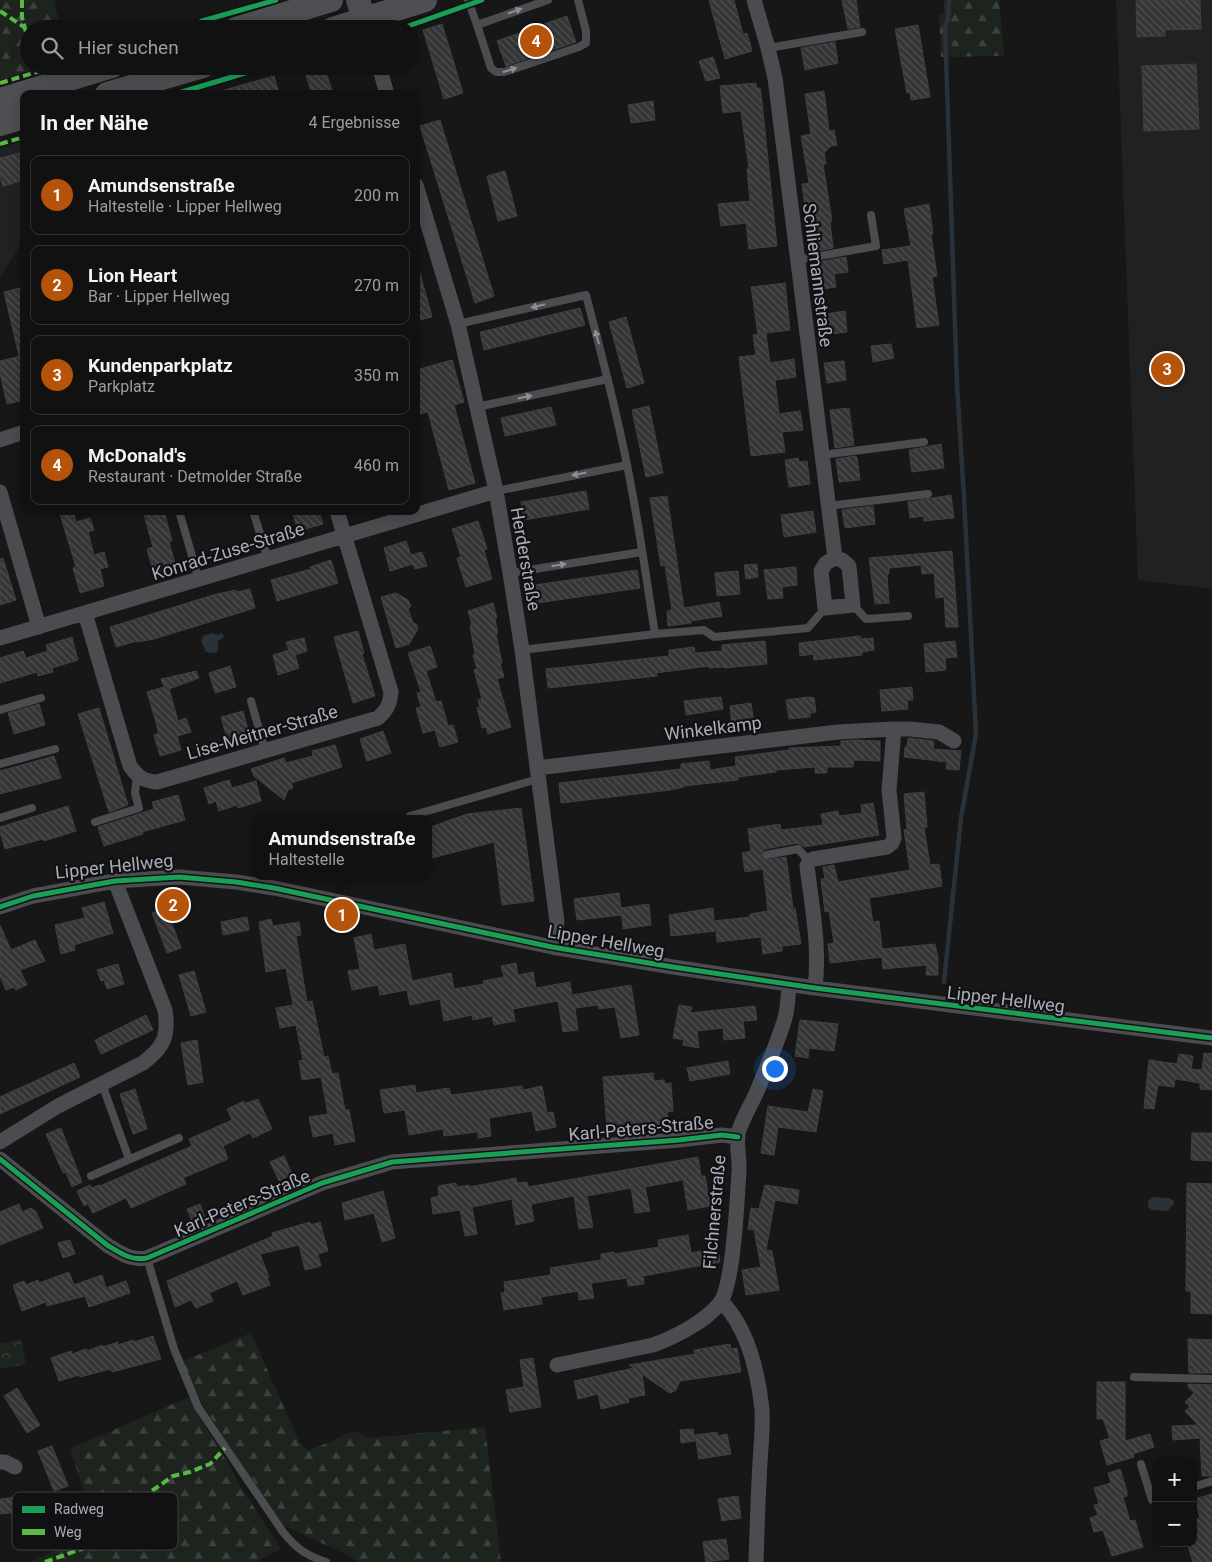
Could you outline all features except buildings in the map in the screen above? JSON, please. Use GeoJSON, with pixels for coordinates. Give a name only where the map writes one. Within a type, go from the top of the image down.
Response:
{"type":"FeatureCollection","features":[{"type":"Feature","properties":{"kind":"main road"},"geometry":{"type":"LineString","coordinates":[[269,20],[331,0]]}},
{"type":"Feature","properties":{"kind":"main road"},"geometry":{"type":"LineString","coordinates":[[363,16],[425,0]]}},
{"type":"Feature","properties":{"kind":"main road"},"geometry":{"type":"LineString","coordinates":[[54,89],[89,75]]}},
{"type":"Feature","properties":{"kind":"main road"},"geometry":{"type":"LineString","coordinates":[[122,90],[172,75]]}},
{"type":"Feature","properties":{"kind":"main road"},"geometry":{"type":"LineString","coordinates":[[0,100],[20,96]]}},
{"type":"Feature","properties":{"kind":"main road"},"geometry":{"type":"LineString","coordinates":[[0,124],[20,118]]}},
{"type":"Feature","properties":{"kind":"street","name":"Schliemannstraße"},"geometry":{"type":"LineString","coordinates":[[754,0],[775,78],[835,558]]}},
{"type":"Feature","properties":{"kind":"street"},"geometry":{"type":"LineString","coordinates":[[382,75],[387,90]]}},
{"type":"Feature","properties":{"kind":"street","name":"Herderstraße"},"geometry":{"type":"LineString","coordinates":[[420,198],[458,324],[496,491],[522,650],[557,922],[552,947]]}},
{"type":"Feature","properties":{"kind":"street"},"geometry":{"type":"LineString","coordinates":[[0,440],[20,433]]}},
{"type":"Feature","properties":{"kind":"street","name":"Konrad-Zuse-Straße"},"geometry":{"type":"LineString","coordinates":[[420,514],[496,491]]}},
{"type":"Feature","properties":{"kind":"street"},"geometry":{"type":"LineString","coordinates":[[0,492],[39,627]]}},
{"type":"Feature","properties":{"kind":"street","name":"Lise-Meitner-Straße"},"geometry":{"type":"LineString","coordinates":[[137,776],[146,782],[157,782],[378,718],[387,710],[391,692],[338,515]]}},
{"type":"Feature","properties":{"kind":"street","name":"Konrad-Zuse-Straße"},"geometry":{"type":"LineString","coordinates":[[0,638],[417,515]]}},
{"type":"Feature","properties":{"kind":"street"},"geometry":{"type":"LineString","coordinates":[[835,558],[842,560],[849,566],[853,605],[825,608],[821,571],[826,563],[835,558]]}},
{"type":"Feature","properties":{"kind":"street"},"geometry":{"type":"LineString","coordinates":[[85,614],[130,766],[137,776]]}},
{"type":"Feature","properties":{"kind":"street"},"geometry":{"type":"LineString","coordinates":[[815,988],[817,937],[806,866],[813,859],[887,847],[892,843],[894,838],[889,790],[894,729]]}},
{"type":"Feature","properties":{"kind":"street","name":"Winkelkamp"},"geometry":{"type":"LineString","coordinates":[[538,773],[838,732],[910,729],[940,732],[954,741]]}},
{"type":"Feature","properties":{"kind":"street","name":"Lipper Hellweg"},"geometry":{"type":"LineString","coordinates":[[0,907],[33,896],[115,881],[179,877],[236,882],[274,888],[552,947],[815,988],[1212,1038]]}},
{"type":"Feature","properties":{"kind":"street"},"geometry":{"type":"LineString","coordinates":[[0,1142],[58,1106],[143,1063],[154,1054],[164,1038],[167,1024],[165,1010],[115,881]]}},
{"type":"Feature","properties":{"kind":"street","name":"Filchnerstraße"},"geometry":{"type":"LineString","coordinates":[[721,1301],[731,1264],[736,1220],[740,1161],[738,1137],[785,1017],[789,984]]}},
{"type":"Feature","properties":{"kind":"street","name":"Karl-Peters-Straße"},"geometry":{"type":"LineString","coordinates":[[147,1258],[322,1183],[392,1162],[722,1135],[738,1137]]}},
{"type":"Feature","properties":{"kind":"street"},"geometry":{"type":"LineString","coordinates":[[0,1159],[107,1245],[132,1259],[147,1258]]}},
{"type":"Feature","properties":{"kind":"street"},"geometry":{"type":"LineString","coordinates":[[557,1365],[665,1341],[699,1320],[713,1310],[721,1301],[738,1324],[746,1341],[754,1369],[762,1412],[756,1562]]}},
{"type":"Feature","properties":{"kind":"lane"},"geometry":{"type":"LineString","coordinates":[[468,0],[492,68],[496,72],[504,72],[579,47],[586,42],[586,30],[578,0]]}},
{"type":"Feature","properties":{"kind":"lane"},"geometry":{"type":"LineString","coordinates":[[477,25],[548,0]]}},
{"type":"Feature","properties":{"kind":"lane"},"geometry":{"type":"LineString","coordinates":[[768,48],[862,32]]}},
{"type":"Feature","properties":{"kind":"lane"},"geometry":{"type":"LineString","coordinates":[[797,260],[876,246],[871,215]]}},
{"type":"Feature","properties":{"kind":"lane"},"geometry":{"type":"LineString","coordinates":[[458,324],[586,295],[608,379],[627,464],[655,634]]}},
{"type":"Feature","properties":{"kind":"lane"},"geometry":{"type":"LineString","coordinates":[[477,407],[608,379]]}},
{"type":"Feature","properties":{"kind":"lane"},"geometry":{"type":"LineString","coordinates":[[822,455],[924,442]]}},
{"type":"Feature","properties":{"kind":"lane"},"geometry":{"type":"LineString","coordinates":[[496,491],[627,464]]}},
{"type":"Feature","properties":{"kind":"lane"},"geometry":{"type":"LineString","coordinates":[[828,506],[928,494]]}},
{"type":"Feature","properties":{"kind":"lane"},"geometry":{"type":"LineString","coordinates":[[180,515],[199,580]]}},
{"type":"Feature","properties":{"kind":"lane"},"geometry":{"type":"LineString","coordinates":[[254,515],[268,559]]}},
{"type":"Feature","properties":{"kind":"lane"},"geometry":{"type":"LineString","coordinates":[[510,573],[642,552]]}},
{"type":"Feature","properties":{"kind":"lane"},"geometry":{"type":"LineString","coordinates":[[853,605],[866,619],[908,616]]}},
{"type":"Feature","properties":{"kind":"lane"},"geometry":{"type":"LineString","coordinates":[[522,650],[704,630],[714,637],[808,628],[825,608]]}},
{"type":"Feature","properties":{"kind":"lane"},"geometry":{"type":"LineString","coordinates":[[0,710],[41,698]]}},
{"type":"Feature","properties":{"kind":"lane"},"geometry":{"type":"LineString","coordinates":[[251,701],[266,750]]}},
{"type":"Feature","properties":{"kind":"lane"},"geometry":{"type":"LineString","coordinates":[[0,764],[55,749]]}},
{"type":"Feature","properties":{"kind":"lane"},"geometry":{"type":"LineString","coordinates":[[413,815],[538,773]]}},
{"type":"Feature","properties":{"kind":"lane"},"geometry":{"type":"LineString","coordinates":[[95,822],[139,808],[135,793],[137,776]]}},
{"type":"Feature","properties":{"kind":"lane"},"geometry":{"type":"LineString","coordinates":[[0,818],[32,808]]}},
{"type":"Feature","properties":{"kind":"lane"},"geometry":{"type":"LineString","coordinates":[[766,855],[798,849],[808,862]]}},
{"type":"Feature","properties":{"kind":"lane"},"geometry":{"type":"LineString","coordinates":[[102,1084],[129,1159]]}},
{"type":"Feature","properties":{"kind":"lane"},"geometry":{"type":"LineString","coordinates":[[91,1176],[179,1138]]}},
{"type":"Feature","properties":{"kind":"lane"},"geometry":{"type":"LineString","coordinates":[[147,1258],[174,1349],[198,1408],[295,1547],[309,1557],[326,1562]]}},
{"type":"Feature","properties":{"kind":"lane"},"geometry":{"type":"LineString","coordinates":[[1134,1377],[1212,1379]]}},
{"type":"Feature","properties":{"kind":"lane"},"geometry":{"type":"LineString","coordinates":[[1141,1464],[1152,1500]]}},
{"type":"Feature","properties":{"kind":"lane"},"geometry":{"type":"LineString","coordinates":[[1197,1485],[1212,1480]]}},
{"type":"Feature","properties":{"kind":"shaded area"},"geometry":{"type":"Polygon","coordinates":[[[1116,0],[1212,0],[1212,589],[1138,580],[1116,0]]]}},
{"type":"Feature","properties":{"kind":"shaded area"},"geometry":{"type":"Polygon","coordinates":[[[20,142],[20,245],[0,277],[0,148],[20,142]]]}},
{"type":"Feature","properties":{"kind":"shaded area"},"geometry":{"type":"Polygon","coordinates":[[[212,633],[218,635],[222,633],[224,637],[218,641],[218,651],[214,653],[206,652],[201,641],[203,636],[212,633]]]}},
{"type":"Feature","properties":{"kind":"shaded area"},"geometry":{"type":"Polygon","coordinates":[[[1153,1197],[1169,1198],[1174,1201],[1174,1204],[1167,1211],[1152,1210],[1148,1207],[1148,1201],[1153,1197]]]}},
{"type":"Feature","properties":{"kind":"green space"},"geometry":{"type":"Polygon","coordinates":[[[0,0],[54,0],[59,20],[20,20],[20,74],[0,80],[0,0]]]}},
{"type":"Feature","properties":{"kind":"green space"},"geometry":{"type":"Polygon","coordinates":[[[944,0],[999,0],[1004,56],[941,57],[939,13],[944,13],[944,0]]]}},
{"type":"Feature","properties":{"kind":"green space"},"geometry":{"type":"Polygon","coordinates":[[[251,1333],[299,1441],[308,1451],[354,1431],[369,1438],[485,1427],[501,1562],[359,1562],[283,1525],[197,1397],[183,1361],[251,1333]]]}},
{"type":"Feature","properties":{"kind":"green space"},"geometry":{"type":"Polygon","coordinates":[[[21,1339],[26,1364],[0,1369],[0,1344],[21,1339]]]}},
{"type":"Feature","properties":{"kind":"green space"},"geometry":{"type":"Polygon","coordinates":[[[189,1397],[237,1481],[281,1549],[256,1562],[31,1562],[56,1550],[178,1550],[178,1492],[84,1492],[70,1449],[189,1397]]]}},
{"type":"Feature","properties":{"kind":"waterway"},"geometry":{"type":"LineString","coordinates":[[944,982],[961,818],[976,734],[957,385],[945,26],[948,19],[949,0]]}},
{"type":"Feature","properties":{"kind":"marked path"},"geometry":{"type":"LineString","coordinates":[[22,0],[23,20]]}},
{"type":"Feature","properties":{"kind":"marked path"},"geometry":{"type":"LineString","coordinates":[[0,11],[20,24]]}},
{"type":"Feature","properties":{"kind":"marked path"},"geometry":{"type":"LineString","coordinates":[[0,83],[27,75]]}},
{"type":"Feature","properties":{"kind":"marked path"},"geometry":{"type":"LineString","coordinates":[[0,144],[20,138]]}},
{"type":"Feature","properties":{"kind":"marked path"},"geometry":{"type":"LineString","coordinates":[[150,1492],[173,1476],[210,1464],[225,1448]]}},
{"type":"Feature","properties":{"kind":"marked path"},"geometry":{"type":"LineString","coordinates":[[45,1562],[79,1550]]}},
{"type":"Feature","properties":{"kind":"cycle path"},"geometry":{"type":"LineString","coordinates":[[206,20],[276,0]]}},
{"type":"Feature","properties":{"kind":"cycle path"},"geometry":{"type":"LineString","coordinates":[[420,22],[482,0]]}},
{"type":"Feature","properties":{"kind":"cycle path"},"geometry":{"type":"LineString","coordinates":[[188,90],[239,75]]}},
{"type":"Feature","properties":{"kind":"cycle path"},"geometry":{"type":"LineString","coordinates":[[0,907],[33,896],[115,881],[179,877],[236,882],[274,888],[552,947],[673,967],[815,988],[1212,1038]]}},
{"type":"Feature","properties":{"kind":"cycle path"},"geometry":{"type":"LineString","coordinates":[[0,1159],[107,1245],[126,1256],[141,1259],[322,1183],[392,1162],[722,1135],[738,1137]]}},
{"type":"Feature","properties":{"kind":"place","name":"McDonald's"},"geometry":{"type":"Point","coordinates":[536,41]}},
{"type":"Feature","properties":{"kind":"place","name":"Kundenparkplatz"},"geometry":{"type":"Point","coordinates":[1167,369]}},
{"type":"Feature","properties":{"kind":"place","name":"Lion Heart"},"geometry":{"type":"Point","coordinates":[173,905]}},
{"type":"Feature","properties":{"kind":"place","name":"Amundsenstraße"},"geometry":{"type":"Point","coordinates":[342,915]}}]}
